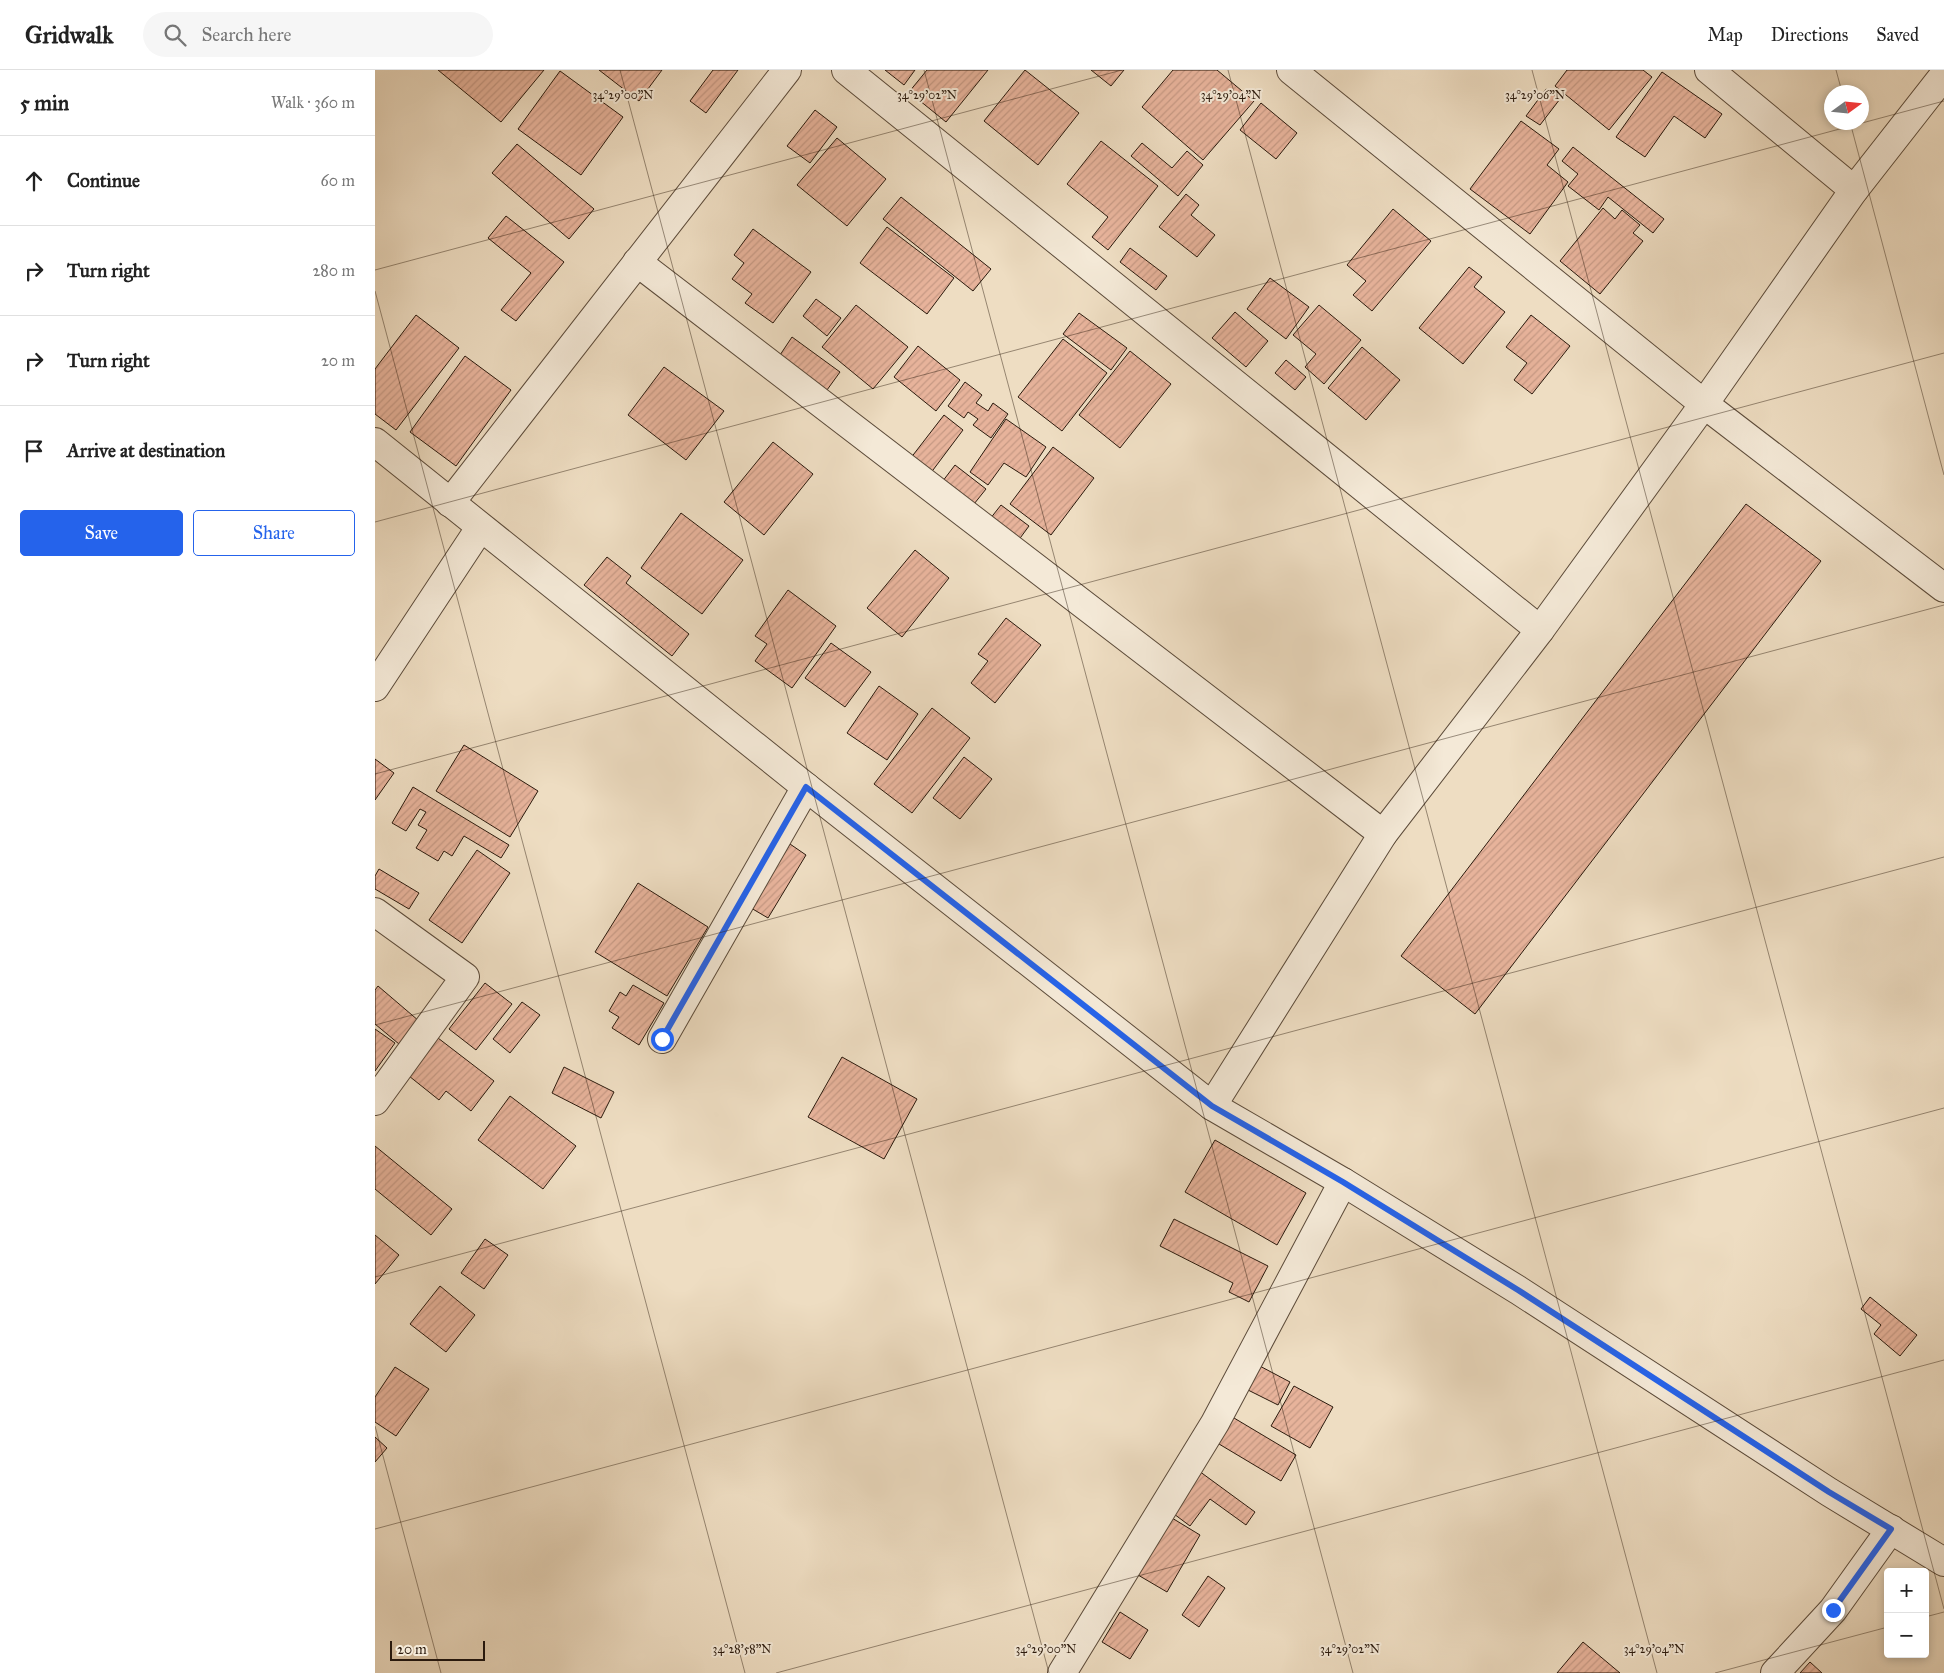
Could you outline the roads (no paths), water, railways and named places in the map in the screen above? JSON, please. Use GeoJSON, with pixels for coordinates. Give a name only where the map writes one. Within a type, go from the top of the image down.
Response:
{"type":"FeatureCollection","features":[{"type":"Feature","properties":{"kind":"street"},"geometry":{"type":"LineString","coordinates":[[450,503],[787,70]]}},
{"type":"Feature","properties":{"kind":"street"},"geometry":{"type":"LineString","coordinates":[[846,70],[1540,630]]}},
{"type":"Feature","properties":{"kind":"street"},"geometry":{"type":"LineString","coordinates":[[1291,70],[1704,404],[1944,588]]}},
{"type":"Feature","properties":{"kind":"street"},"geometry":{"type":"LineString","coordinates":[[1709,70],[1854,190]]}},
{"type":"Feature","properties":{"kind":"street"},"geometry":{"type":"LineString","coordinates":[[1212,1106],[1383,834],[1540,630],[1704,404],[1854,190],[1944,75]]}},
{"type":"Feature","properties":{"kind":"street"},"geometry":{"type":"LineString","coordinates":[[637,262],[1383,834]]}},
{"type":"Feature","properties":{"kind":"street"},"geometry":{"type":"LineString","coordinates":[[375,442],[480,528],[806,787],[1212,1106],[1343,1182],[1518,1290],[1829,1492],[1944,1562]]}},
{"type":"Feature","properties":{"kind":"street"},"geometry":{"type":"LineString","coordinates":[[375,687],[480,528]]}},
{"type":"Feature","properties":{"kind":"street"},"geometry":{"type":"LineString","coordinates":[[662,1039],[806,787]]}},
{"type":"Feature","properties":{"kind":"street"},"geometry":{"type":"LineString","coordinates":[[375,912],[465,977],[375,1101]]}},
{"type":"Feature","properties":{"kind":"street"},"geometry":{"type":"LineString","coordinates":[[1062,1673],[1215,1423],[1343,1182]]}},
{"type":"Feature","properties":{"kind":"street"},"geometry":{"type":"LineString","coordinates":[[1775,1673],[1833,1610],[1891,1529]]}}]}
